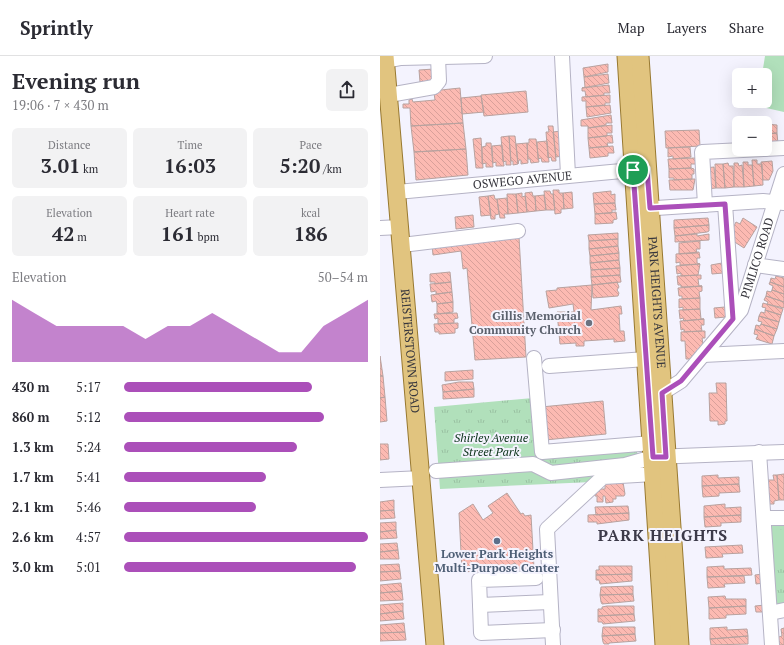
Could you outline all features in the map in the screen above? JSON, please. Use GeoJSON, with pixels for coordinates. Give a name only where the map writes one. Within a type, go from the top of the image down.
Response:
{"type":"FeatureCollection","features":[{"type":"Feature","properties":{"kind":"main road","name":"PARK HEIGHTS AVENUE"},"geometry":{"type":"LineString","coordinates":[[626,56],[640,169],[655,394],[656,458],[664,645]]}},
{"type":"Feature","properties":{"kind":"main road","name":"PARK HEIGHTS AVENUE"},"geometry":{"type":"LineString","coordinates":[[640,56],[640,169]]}},
{"type":"Feature","properties":{"kind":"main road","name":"REISTERSTOWN ROAD"},"geometry":{"type":"LineString","coordinates":[[386,58],[386,105],[429,475],[435,645]]}},
{"type":"Feature","properties":{"kind":"main road","name":"PARK HEIGHTS AVENUE"},"geometry":{"type":"LineString","coordinates":[[643,209],[646,359],[655,394]]}},
{"type":"Feature","properties":{"kind":"main road","name":"PARK HEIGHTS AVENUE"},"geometry":{"type":"LineString","coordinates":[[656,458],[680,645]]}},
{"type":"Feature","properties":{"kind":"street"},"geometry":{"type":"LineString","coordinates":[[386,58],[485,56]]}},
{"type":"Feature","properties":{"kind":"street"},"geometry":{"type":"LineString","coordinates":[[562,56],[568,175]]}},
{"type":"Feature","properties":{"kind":"street"},"geometry":{"type":"LineString","coordinates":[[386,105],[434,87],[439,81],[438,57]]}},
{"type":"Feature","properties":{"kind":"street"},"geometry":{"type":"LineString","coordinates":[[772,149],[784,148]]}},
{"type":"Feature","properties":{"kind":"street"},"geometry":{"type":"LineString","coordinates":[[705,205],[702,152],[732,151]]}},
{"type":"Feature","properties":{"kind":"street","name":"OSWEGO AVENUE"},"geometry":{"type":"LineString","coordinates":[[397,192],[640,169]]}},
{"type":"Feature","properties":{"kind":"street","name":"PIMLICO ROAD"},"geometry":{"type":"LineString","coordinates":[[655,394],[681,381],[741,310],[756,265],[780,203],[784,174]]}},
{"type":"Feature","properties":{"kind":"street"},"geometry":{"type":"LineString","coordinates":[[643,209],[763,201],[780,203]]}},
{"type":"Feature","properties":{"kind":"street"},"geometry":{"type":"LineString","coordinates":[[725,204],[733,319]]}},
{"type":"Feature","properties":{"kind":"street"},"geometry":{"type":"LineString","coordinates":[[380,228],[400,227]]}},
{"type":"Feature","properties":{"kind":"street"},"geometry":{"type":"LineString","coordinates":[[402,245],[518,231]]}},
{"type":"Feature","properties":{"kind":"street"},"geometry":{"type":"LineString","coordinates":[[756,265],[784,268]]}},
{"type":"Feature","properties":{"kind":"street"},"geometry":{"type":"LineString","coordinates":[[703,355],[784,351]]}},
{"type":"Feature","properties":{"kind":"street"},"geometry":{"type":"LineString","coordinates":[[534,358],[542,452],[656,458],[784,452]]}},
{"type":"Feature","properties":{"kind":"street"},"geometry":{"type":"LineString","coordinates":[[548,366],[646,359]]}},
{"type":"Feature","properties":{"kind":"street"},"geometry":{"type":"LineString","coordinates":[[759,452],[772,645]]}},
{"type":"Feature","properties":{"kind":"street"},"geometry":{"type":"LineString","coordinates":[[380,480],[533,464],[551,473],[625,465],[656,458]]}},
{"type":"Feature","properties":{"kind":"street"},"geometry":{"type":"LineString","coordinates":[[553,645],[547,529],[603,477],[656,458]]}},
{"type":"Feature","properties":{"kind":"street"},"geometry":{"type":"LineString","coordinates":[[764,518],[784,518]]}},
{"type":"Feature","properties":{"kind":"street"},"geometry":{"type":"LineString","coordinates":[[536,578],[479,580],[481,633],[553,630]]}},
{"type":"Feature","properties":{"kind":"street"},"geometry":{"type":"LineString","coordinates":[[480,604],[550,602]]}},
{"type":"Feature","properties":{"kind":"street"},"geometry":{"type":"LineString","coordinates":[[770,613],[784,610]]}},
{"type":"Feature","properties":{"kind":"green space"},"geometry":{"type":"Polygon","coordinates":[[[765,56],[784,56],[784,112],[766,108],[772,108],[772,68],[763,68],[765,56]]]}},
{"type":"Feature","properties":{"kind":"green space","name":"Shirley Avenue Street Park"},"geometry":{"type":"Polygon","coordinates":[[[533,398],[537,456],[637,451],[639,471],[592,482],[440,489],[434,407],[533,398]]]}},
{"type":"Feature","properties":{"kind":"green space"},"geometry":{"type":"Polygon","coordinates":[[[768,522],[784,522],[784,606],[773,608],[768,522]]]}},
{"type":"Feature","properties":{"kind":"green space"},"geometry":{"type":"Polygon","coordinates":[[[784,529],[784,563],[777,563],[776,530],[784,529]]]}},
{"type":"Feature","properties":{"kind":"building"},"geometry":{"type":"Polygon","coordinates":[[[608,64],[608,72],[584,77],[583,68],[608,64]]]}},
{"type":"Feature","properties":{"kind":"building"},"geometry":{"type":"Polygon","coordinates":[[[434,69],[435,81],[420,82],[419,70],[434,69]]]}},
{"type":"Feature","properties":{"kind":"building"},"geometry":{"type":"Polygon","coordinates":[[[608,74],[609,83],[582,88],[585,87],[584,77],[608,74]]]}},
{"type":"Feature","properties":{"kind":"building"},"geometry":{"type":"Polygon","coordinates":[[[609,85],[610,93],[604,93],[604,95],[586,97],[585,91],[582,91],[582,88],[609,85]]]}},
{"type":"Feature","properties":{"kind":"building"},"geometry":{"type":"Polygon","coordinates":[[[460,88],[463,123],[411,126],[410,108],[403,108],[403,104],[409,104],[409,100],[412,99],[413,102],[435,100],[434,93],[441,90],[460,88]]]}},
{"type":"Feature","properties":{"kind":"building"},"geometry":{"type":"Polygon","coordinates":[[[526,91],[528,112],[484,116],[481,95],[526,91]]]}},
{"type":"Feature","properties":{"kind":"building"},"geometry":{"type":"Polygon","coordinates":[[[610,95],[610,103],[605,103],[605,105],[586,107],[586,101],[582,101],[582,97],[610,95]]]}},
{"type":"Feature","properties":{"kind":"building"},"geometry":{"type":"Polygon","coordinates":[[[481,96],[484,112],[462,114],[461,98],[481,96]]]}},
{"type":"Feature","properties":{"kind":"building"},"geometry":{"type":"Polygon","coordinates":[[[610,105],[611,113],[587,117],[586,107],[610,105]]]}},
{"type":"Feature","properties":{"kind":"building"},"geometry":{"type":"Polygon","coordinates":[[[611,115],[612,123],[606,123],[606,125],[588,128],[588,126],[581,126],[581,120],[611,115]]]}},
{"type":"Feature","properties":{"kind":"building"},"geometry":{"type":"Polygon","coordinates":[[[463,123],[466,149],[414,152],[411,126],[463,123]]]}},
{"type":"Feature","properties":{"kind":"building"},"geometry":{"type":"Polygon","coordinates":[[[612,125],[612,133],[607,133],[607,136],[588,138],[588,128],[612,125]]]}},
{"type":"Feature","properties":{"kind":"building"},"geometry":{"type":"Polygon","coordinates":[[[772,125],[777,125],[777,133],[772,133],[772,125]]]}},
{"type":"Feature","properties":{"kind":"building"},"geometry":{"type":"Polygon","coordinates":[[[548,126],[553,126],[556,161],[552,161],[551,157],[548,158],[546,132],[549,132],[548,126]]]}},
{"type":"Feature","properties":{"kind":"building"},"geometry":{"type":"Polygon","coordinates":[[[699,130],[700,146],[666,148],[665,131],[699,130]]]}},
{"type":"Feature","properties":{"kind":"building"},"geometry":{"type":"Polygon","coordinates":[[[561,131],[563,156],[556,157],[553,132],[561,131]]]}},
{"type":"Feature","properties":{"kind":"building"},"geometry":{"type":"Polygon","coordinates":[[[772,133],[777,133],[778,144],[772,145],[772,133]]]}},
{"type":"Feature","properties":{"kind":"building"},"geometry":{"type":"Polygon","coordinates":[[[612,135],[613,143],[607,143],[608,146],[589,148],[588,138],[612,135]]]}},
{"type":"Feature","properties":{"kind":"building"},"geometry":{"type":"Polygon","coordinates":[[[509,136],[515,136],[518,164],[513,165],[513,161],[511,161],[509,136]]]}},
{"type":"Feature","properties":{"kind":"building"},"geometry":{"type":"Polygon","coordinates":[[[509,136],[511,165],[506,165],[506,161],[503,162],[501,137],[509,136]]]}},
{"type":"Feature","properties":{"kind":"building"},"geometry":{"type":"Polygon","coordinates":[[[481,138],[483,168],[476,168],[473,139],[481,138]]]}},
{"type":"Feature","properties":{"kind":"building"},"geometry":{"type":"Polygon","coordinates":[[[529,139],[536,139],[539,162],[531,163],[530,159],[528,159],[527,143],[529,143],[529,139]]]}},
{"type":"Feature","properties":{"kind":"building"},"geometry":{"type":"Polygon","coordinates":[[[547,141],[549,162],[542,162],[541,158],[538,159],[537,142],[547,141]]]}},
{"type":"Feature","properties":{"kind":"building"},"geometry":{"type":"Polygon","coordinates":[[[486,143],[491,143],[493,167],[486,167],[486,163],[482,164],[482,147],[486,146],[486,143]]]}},
{"type":"Feature","properties":{"kind":"building"},"geometry":{"type":"Polygon","coordinates":[[[527,143],[528,163],[521,164],[521,160],[519,160],[518,164],[516,144],[527,143]]]}},
{"type":"Feature","properties":{"kind":"building"},"geometry":{"type":"Polygon","coordinates":[[[502,145],[504,166],[496,166],[496,162],[493,163],[492,146],[502,145]]]}},
{"type":"Feature","properties":{"kind":"building"},"geometry":{"type":"Polygon","coordinates":[[[613,146],[614,153],[608,153],[608,156],[590,158],[589,148],[613,146]]]}},
{"type":"Feature","properties":{"kind":"building"},"geometry":{"type":"Polygon","coordinates":[[[690,147],[691,157],[673,159],[673,156],[668,157],[668,148],[690,147]]]}},
{"type":"Feature","properties":{"kind":"building"},"geometry":{"type":"Polygon","coordinates":[[[466,149],[468,175],[416,180],[414,152],[466,149]]]}},
{"type":"Feature","properties":{"kind":"building"},"geometry":{"type":"Polygon","coordinates":[[[695,158],[696,164],[691,164],[691,168],[669,169],[668,159],[695,158]]]}},
{"type":"Feature","properties":{"kind":"building"},"geometry":{"type":"Polygon","coordinates":[[[752,160],[757,160],[757,164],[762,164],[763,185],[754,186],[752,160]]]}},
{"type":"Feature","properties":{"kind":"building"},"geometry":{"type":"Polygon","coordinates":[[[772,161],[773,171],[769,180],[763,180],[761,162],[772,161]]]}},
{"type":"Feature","properties":{"kind":"building"},"geometry":{"type":"Polygon","coordinates":[[[743,162],[748,162],[748,165],[752,165],[754,186],[744,187],[743,162]]]}},
{"type":"Feature","properties":{"kind":"building"},"geometry":{"type":"Polygon","coordinates":[[[728,163],[729,166],[733,166],[734,187],[725,188],[723,164],[728,163]]]}},
{"type":"Feature","properties":{"kind":"building"},"geometry":{"type":"Polygon","coordinates":[[[734,163],[738,163],[739,166],[742,165],[744,187],[734,187],[734,163]]]}},
{"type":"Feature","properties":{"kind":"building"},"geometry":{"type":"Polygon","coordinates":[[[715,164],[723,164],[725,188],[716,188],[715,164]]]}},
{"type":"Feature","properties":{"kind":"building"},"geometry":{"type":"Polygon","coordinates":[[[714,167],[716,188],[706,189],[705,168],[714,167]]]}},
{"type":"Feature","properties":{"kind":"building"},"geometry":{"type":"Polygon","coordinates":[[[669,169],[694,169],[692,179],[674,180],[674,178],[669,178],[669,169]]]}},
{"type":"Feature","properties":{"kind":"building"},"geometry":{"type":"Polygon","coordinates":[[[695,179],[693,190],[670,190],[669,180],[695,179]]]}},
{"type":"Feature","properties":{"kind":"building"},"geometry":{"type":"Polygon","coordinates":[[[553,190],[559,190],[559,193],[563,193],[564,209],[561,209],[561,213],[555,214],[553,190]]]}},
{"type":"Feature","properties":{"kind":"building"},"geometry":{"type":"Polygon","coordinates":[[[544,191],[550,191],[551,194],[553,194],[555,210],[546,210],[544,191]]]}},
{"type":"Feature","properties":{"kind":"building"},"geometry":{"type":"Polygon","coordinates":[[[611,191],[611,195],[615,194],[615,203],[594,204],[593,193],[611,191]]]}},
{"type":"Feature","properties":{"kind":"building"},"geometry":{"type":"Polygon","coordinates":[[[532,192],[533,196],[535,196],[536,211],[527,212],[525,193],[532,192]]]}},
{"type":"Feature","properties":{"kind":"building"},"geometry":{"type":"Polygon","coordinates":[[[572,192],[573,208],[564,209],[563,193],[572,192]]]}},
{"type":"Feature","properties":{"kind":"building"},"geometry":{"type":"Polygon","coordinates":[[[522,193],[522,197],[525,196],[527,212],[518,213],[516,194],[522,193]]]}},
{"type":"Feature","properties":{"kind":"building"},"geometry":{"type":"Polygon","coordinates":[[[507,194],[516,194],[518,213],[508,214],[507,194]]]}},
{"type":"Feature","properties":{"kind":"building"},"geometry":{"type":"Polygon","coordinates":[[[494,195],[495,199],[497,199],[499,214],[495,215],[495,219],[491,219],[488,196],[494,195]]]}},
{"type":"Feature","properties":{"kind":"building"},"geometry":{"type":"Polygon","coordinates":[[[544,195],[546,210],[536,211],[535,196],[544,195]]]}},
{"type":"Feature","properties":{"kind":"building"},"geometry":{"type":"Polygon","coordinates":[[[488,196],[491,215],[481,216],[479,197],[488,196]]]}},
{"type":"Feature","properties":{"kind":"building"},"geometry":{"type":"Polygon","coordinates":[[[507,198],[508,214],[504,214],[505,218],[500,218],[497,199],[507,198]]]}},
{"type":"Feature","properties":{"kind":"building"},"geometry":{"type":"Polygon","coordinates":[[[615,203],[616,210],[612,210],[612,213],[595,214],[594,204],[615,203]]]}},
{"type":"Feature","properties":{"kind":"building"},"geometry":{"type":"Polygon","coordinates":[[[616,212],[617,219],[613,220],[613,223],[595,224],[595,214],[616,212]]]}},
{"type":"Feature","properties":{"kind":"building"},"geometry":{"type":"Polygon","coordinates":[[[473,215],[474,227],[456,229],[455,217],[473,215]]]}},
{"type":"Feature","properties":{"kind":"building"},"geometry":{"type":"Polygon","coordinates":[[[708,218],[709,225],[674,228],[674,220],[708,218]]]}},
{"type":"Feature","properties":{"kind":"building"},"geometry":{"type":"Polygon","coordinates":[[[743,218],[757,227],[744,248],[730,239],[735,232],[732,230],[736,222],[740,224],[743,218]]]}},
{"type":"Feature","properties":{"kind":"building"},"geometry":{"type":"Polygon","coordinates":[[[709,225],[709,231],[707,232],[675,236],[674,228],[709,225]]]}},
{"type":"Feature","properties":{"kind":"building"},"geometry":{"type":"Polygon","coordinates":[[[618,233],[618,239],[589,241],[588,235],[618,233]]]}},
{"type":"Feature","properties":{"kind":"building"},"geometry":{"type":"Polygon","coordinates":[[[697,234],[697,236],[709,234],[709,240],[675,242],[675,236],[697,234]]]}},
{"type":"Feature","properties":{"kind":"building"},"geometry":{"type":"Polygon","coordinates":[[[519,237],[526,357],[475,360],[467,268],[463,269],[461,251],[433,255],[432,245],[519,237]]]}},
{"type":"Feature","properties":{"kind":"building"},"geometry":{"type":"Polygon","coordinates":[[[618,239],[618,246],[589,249],[589,241],[618,239]]]}},
{"type":"Feature","properties":{"kind":"building"},"geometry":{"type":"Polygon","coordinates":[[[700,241],[700,249],[696,249],[697,253],[679,254],[679,243],[700,241]]]}},
{"type":"Feature","properties":{"kind":"building"},"geometry":{"type":"Polygon","coordinates":[[[618,246],[619,253],[590,256],[589,249],[618,246]]]}},
{"type":"Feature","properties":{"kind":"building"},"geometry":{"type":"Polygon","coordinates":[[[699,252],[700,258],[697,258],[697,263],[700,264],[680,265],[680,262],[676,263],[676,254],[699,252]]]}},
{"type":"Feature","properties":{"kind":"building"},"geometry":{"type":"Polygon","coordinates":[[[619,253],[619,260],[590,263],[590,256],[619,253]]]}},
{"type":"Feature","properties":{"kind":"building"},"geometry":{"type":"Polygon","coordinates":[[[619,260],[620,268],[591,270],[590,263],[619,260]]]}},
{"type":"Feature","properties":{"kind":"building"},"geometry":{"type":"Polygon","coordinates":[[[722,263],[723,273],[712,274],[711,265],[722,263]]]}},
{"type":"Feature","properties":{"kind":"building"},"geometry":{"type":"Polygon","coordinates":[[[700,264],[698,275],[681,276],[681,273],[677,274],[676,266],[700,264]]]}},
{"type":"Feature","properties":{"kind":"building"},"geometry":{"type":"Polygon","coordinates":[[[620,268],[620,275],[591,277],[591,270],[620,268]]]}},
{"type":"Feature","properties":{"kind":"building"},"geometry":{"type":"Polygon","coordinates":[[[450,272],[451,282],[435,284],[435,282],[430,282],[430,274],[450,272]]]}},
{"type":"Feature","properties":{"kind":"building"},"geometry":{"type":"Polygon","coordinates":[[[620,275],[621,282],[592,285],[591,277],[620,275]]]}},
{"type":"Feature","properties":{"kind":"building"},"geometry":{"type":"Polygon","coordinates":[[[701,275],[701,279],[698,279],[699,286],[702,286],[681,287],[681,285],[678,285],[677,276],[701,275]]]}},
{"type":"Feature","properties":{"kind":"building"},"geometry":{"type":"Polygon","coordinates":[[[776,276],[784,278],[784,287],[770,282],[771,278],[775,279],[776,276]]]}},
{"type":"Feature","properties":{"kind":"building"},"geometry":{"type":"Polygon","coordinates":[[[451,282],[452,292],[436,294],[436,291],[431,292],[430,284],[451,282]]]}},
{"type":"Feature","properties":{"kind":"building"},"geometry":{"type":"Polygon","coordinates":[[[617,282],[619,287],[617,290],[619,293],[618,296],[593,298],[592,285],[617,282]]]}},
{"type":"Feature","properties":{"kind":"building"},"geometry":{"type":"Polygon","coordinates":[[[770,282],[784,287],[784,294],[772,290],[773,286],[769,284],[770,282]]]}},
{"type":"Feature","properties":{"kind":"building","name":"Gillis Memorial Community Church"},"geometry":{"type":"Polygon","coordinates":[[[592,285],[591,310],[621,306],[622,314],[619,314],[620,331],[624,331],[625,341],[614,342],[614,339],[584,341],[584,346],[576,346],[576,343],[560,344],[557,312],[574,312],[573,304],[549,308],[546,291],[557,290],[557,288],[592,285]]]}},
{"type":"Feature","properties":{"kind":"building"},"geometry":{"type":"Polygon","coordinates":[[[702,286],[702,291],[699,292],[700,298],[682,299],[682,296],[679,296],[678,288],[702,286]]]}},
{"type":"Feature","properties":{"kind":"building"},"geometry":{"type":"Polygon","coordinates":[[[772,290],[784,294],[784,302],[766,296],[767,291],[771,292],[772,290]]]}},
{"type":"Feature","properties":{"kind":"building"},"geometry":{"type":"Polygon","coordinates":[[[452,292],[453,302],[437,304],[436,301],[432,302],[431,295],[452,292]]]}},
{"type":"Feature","properties":{"kind":"building"},"geometry":{"type":"Polygon","coordinates":[[[766,296],[784,302],[784,308],[767,304],[768,302],[764,300],[766,296]]]}},
{"type":"Feature","properties":{"kind":"building"},"geometry":{"type":"Polygon","coordinates":[[[700,298],[700,309],[683,310],[683,307],[679,308],[679,299],[700,298]]]}},
{"type":"Feature","properties":{"kind":"building"},"geometry":{"type":"Polygon","coordinates":[[[453,302],[453,312],[437,314],[437,304],[453,302]]]}},
{"type":"Feature","properties":{"kind":"building"},"geometry":{"type":"Polygon","coordinates":[[[763,303],[783,309],[781,315],[765,310],[766,308],[762,307],[763,303]]]}},
{"type":"Feature","properties":{"kind":"building"},"geometry":{"type":"Polygon","coordinates":[[[725,307],[726,317],[715,318],[714,308],[725,307]]]}},
{"type":"Feature","properties":{"kind":"building"},"geometry":{"type":"Polygon","coordinates":[[[700,309],[701,319],[704,319],[684,321],[683,318],[680,319],[679,310],[700,309]]]}},
{"type":"Feature","properties":{"kind":"building"},"geometry":{"type":"Polygon","coordinates":[[[765,310],[781,315],[779,322],[759,316],[761,312],[765,313],[765,310]]]}},
{"type":"Feature","properties":{"kind":"building"},"geometry":{"type":"Polygon","coordinates":[[[457,313],[458,318],[454,319],[454,323],[438,324],[438,318],[435,319],[434,314],[457,313]]]}},
{"type":"Feature","properties":{"kind":"building"},"geometry":{"type":"Polygon","coordinates":[[[759,316],[779,322],[777,329],[761,324],[762,322],[758,321],[759,316]]]}},
{"type":"Feature","properties":{"kind":"building"},"geometry":{"type":"Polygon","coordinates":[[[704,319],[704,325],[701,325],[702,331],[684,332],[684,329],[681,330],[680,321],[704,319]]]}},
{"type":"Feature","properties":{"kind":"building"},"geometry":{"type":"Polygon","coordinates":[[[458,323],[458,328],[455,329],[455,333],[439,334],[439,332],[435,332],[434,324],[458,323]]]}},
{"type":"Feature","properties":{"kind":"building"},"geometry":{"type":"Polygon","coordinates":[[[761,324],[777,329],[774,336],[755,329],[756,325],[760,326],[761,324]]]}},
{"type":"Feature","properties":{"kind":"building"},"geometry":{"type":"Polygon","coordinates":[[[755,329],[774,336],[772,344],[756,339],[758,335],[754,334],[755,329]]]}},
{"type":"Feature","properties":{"kind":"building"},"geometry":{"type":"Polygon","coordinates":[[[705,331],[705,338],[702,338],[703,344],[690,359],[686,359],[685,341],[681,341],[681,332],[705,331]]]}},
{"type":"Feature","properties":{"kind":"building"},"geometry":{"type":"Polygon","coordinates":[[[380,356],[383,376],[380,376],[380,356]]]}},
{"type":"Feature","properties":{"kind":"building"},"geometry":{"type":"Polygon","coordinates":[[[473,370],[473,379],[445,381],[445,372],[473,370]]]}},
{"type":"Feature","properties":{"kind":"building"},"geometry":{"type":"Polygon","coordinates":[[[380,376],[383,376],[385,397],[380,398],[380,376]]]}},
{"type":"Feature","properties":{"kind":"building"},"geometry":{"type":"Polygon","coordinates":[[[459,382],[473,382],[474,389],[443,392],[442,385],[459,382]]]}},
{"type":"Feature","properties":{"kind":"building"},"geometry":{"type":"Polygon","coordinates":[[[716,383],[726,383],[727,421],[725,421],[725,424],[718,425],[718,421],[710,421],[709,393],[717,393],[716,383]]]}},
{"type":"Feature","properties":{"kind":"building"},"geometry":{"type":"Polygon","coordinates":[[[474,389],[474,397],[443,399],[443,392],[474,389]]]}},
{"type":"Feature","properties":{"kind":"building"},"geometry":{"type":"Polygon","coordinates":[[[385,397],[387,421],[380,422],[380,398],[385,397]]]}},
{"type":"Feature","properties":{"kind":"building"},"geometry":{"type":"Polygon","coordinates":[[[603,401],[606,434],[545,440],[541,407],[603,401]]]}},
{"type":"Feature","properties":{"kind":"building"},"geometry":{"type":"Polygon","coordinates":[[[380,444],[388,444],[389,459],[380,460],[380,444]]]}},
{"type":"Feature","properties":{"kind":"building"},"geometry":{"type":"Polygon","coordinates":[[[784,474],[784,500],[779,500],[777,475],[784,474]]]}},
{"type":"Feature","properties":{"kind":"building"},"geometry":{"type":"Polygon","coordinates":[[[718,475],[718,478],[739,477],[739,484],[702,486],[702,476],[718,475]]]}},
{"type":"Feature","properties":{"kind":"building"},"geometry":{"type":"Polygon","coordinates":[[[773,475],[777,475],[779,500],[774,501],[774,504],[767,504],[766,480],[774,480],[773,475]]]}},
{"type":"Feature","properties":{"kind":"building"},"geometry":{"type":"Polygon","coordinates":[[[623,482],[624,496],[616,496],[616,499],[613,499],[613,502],[606,503],[605,496],[603,496],[603,502],[597,502],[597,496],[595,496],[595,493],[598,489],[605,489],[605,483],[623,482]]]}},
{"type":"Feature","properties":{"kind":"building"},"geometry":{"type":"Polygon","coordinates":[[[739,484],[740,492],[719,493],[719,496],[703,497],[702,486],[739,484]]]}},
{"type":"Feature","properties":{"kind":"building","name":"Lower Park Heights Multi-Purpose Center"},"geometry":{"type":"Polygon","coordinates":[[[507,493],[521,514],[523,513],[525,516],[531,515],[534,568],[519,569],[515,563],[511,565],[512,569],[462,572],[459,513],[473,504],[483,520],[493,513],[488,506],[507,493]]]}},
{"type":"Feature","properties":{"kind":"building"},"geometry":{"type":"Polygon","coordinates":[[[394,500],[394,510],[380,511],[380,502],[394,500]]]}},
{"type":"Feature","properties":{"kind":"building"},"geometry":{"type":"Polygon","coordinates":[[[725,504],[725,508],[741,507],[741,515],[704,517],[704,506],[725,504]]]}},
{"type":"Feature","properties":{"kind":"building"},"geometry":{"type":"Polygon","coordinates":[[[628,506],[629,513],[596,515],[595,507],[628,506]]]}},
{"type":"Feature","properties":{"kind":"building"},"geometry":{"type":"Polygon","coordinates":[[[394,510],[395,518],[380,519],[380,511],[394,510]]]}},
{"type":"Feature","properties":{"kind":"building"},"geometry":{"type":"Polygon","coordinates":[[[629,513],[629,520],[597,524],[597,522],[588,522],[588,515],[629,513]]]}},
{"type":"Feature","properties":{"kind":"building"},"geometry":{"type":"Polygon","coordinates":[[[741,515],[741,522],[721,523],[721,526],[705,527],[704,517],[741,515]]]}},
{"type":"Feature","properties":{"kind":"building"},"geometry":{"type":"Polygon","coordinates":[[[396,522],[396,530],[380,532],[380,523],[396,522]]]}},
{"type":"Feature","properties":{"kind":"building"},"geometry":{"type":"Polygon","coordinates":[[[396,530],[397,538],[380,539],[380,532],[396,530]]]}},
{"type":"Feature","properties":{"kind":"building"},"geometry":{"type":"Polygon","coordinates":[[[397,543],[398,550],[380,552],[380,544],[397,543]]]}},
{"type":"Feature","properties":{"kind":"building"},"geometry":{"type":"Polygon","coordinates":[[[742,545],[743,553],[722,554],[723,557],[706,558],[705,547],[742,545]]]}},
{"type":"Feature","properties":{"kind":"building"},"geometry":{"type":"Polygon","coordinates":[[[398,550],[399,559],[380,559],[380,552],[398,550]]]}},
{"type":"Feature","properties":{"kind":"building"},"geometry":{"type":"Polygon","coordinates":[[[399,564],[400,571],[380,572],[380,565],[399,564]]]}},
{"type":"Feature","properties":{"kind":"building"},"geometry":{"type":"Polygon","coordinates":[[[599,566],[632,566],[632,574],[596,575],[596,570],[599,570],[599,566]]]}},
{"type":"Feature","properties":{"kind":"building"},"geometry":{"type":"Polygon","coordinates":[[[724,566],[724,569],[751,568],[752,575],[707,577],[707,567],[724,566]]]}},
{"type":"Feature","properties":{"kind":"building"},"geometry":{"type":"Polygon","coordinates":[[[400,571],[401,579],[380,581],[380,572],[400,571]]]}},
{"type":"Feature","properties":{"kind":"building"},"geometry":{"type":"Polygon","coordinates":[[[632,574],[632,581],[600,584],[599,580],[596,580],[596,575],[632,574]]]}},
{"type":"Feature","properties":{"kind":"building"},"geometry":{"type":"Polygon","coordinates":[[[763,574],[764,583],[756,584],[755,575],[763,574]]]}},
{"type":"Feature","properties":{"kind":"building"},"geometry":{"type":"Polygon","coordinates":[[[744,576],[745,583],[724,584],[725,587],[708,588],[707,577],[744,576]]]}},
{"type":"Feature","properties":{"kind":"building"},"geometry":{"type":"Polygon","coordinates":[[[401,583],[402,591],[380,593],[380,585],[401,583]]]}},
{"type":"Feature","properties":{"kind":"building"},"geometry":{"type":"Polygon","coordinates":[[[633,586],[633,594],[600,595],[601,587],[633,586]]]}},
{"type":"Feature","properties":{"kind":"building"},"geometry":{"type":"Polygon","coordinates":[[[402,591],[403,600],[380,601],[380,593],[402,591]]]}},
{"type":"Feature","properties":{"kind":"building"},"geometry":{"type":"Polygon","coordinates":[[[633,594],[634,601],[602,604],[600,595],[633,594]]]}},
{"type":"Feature","properties":{"kind":"building"},"geometry":{"type":"Polygon","coordinates":[[[725,596],[726,599],[746,599],[746,606],[709,608],[708,597],[725,596]]]}},
{"type":"Feature","properties":{"kind":"building"},"geometry":{"type":"Polygon","coordinates":[[[403,603],[403,611],[380,614],[380,605],[403,603]]]}},
{"type":"Feature","properties":{"kind":"building"},"geometry":{"type":"Polygon","coordinates":[[[765,605],[765,612],[756,612],[755,606],[765,605]]]}},
{"type":"Feature","properties":{"kind":"building"},"geometry":{"type":"Polygon","coordinates":[[[634,606],[634,614],[598,616],[598,609],[602,609],[602,607],[634,606]]]}},
{"type":"Feature","properties":{"kind":"building"},"geometry":{"type":"Polygon","coordinates":[[[746,606],[746,614],[726,615],[726,618],[709,619],[709,608],[746,606]]]}},
{"type":"Feature","properties":{"kind":"building"},"geometry":{"type":"Polygon","coordinates":[[[403,611],[404,619],[380,621],[380,614],[403,611]]]}},
{"type":"Feature","properties":{"kind":"building"},"geometry":{"type":"Polygon","coordinates":[[[634,614],[635,621],[603,624],[602,622],[598,622],[598,616],[634,614]]]}},
{"type":"Feature","properties":{"kind":"building"},"geometry":{"type":"Polygon","coordinates":[[[404,623],[405,632],[380,633],[380,625],[404,623]]]}},
{"type":"Feature","properties":{"kind":"building"},"geometry":{"type":"Polygon","coordinates":[[[603,627],[635,627],[635,634],[602,636],[603,627]]]}},
{"type":"Feature","properties":{"kind":"building"},"geometry":{"type":"Polygon","coordinates":[[[727,627],[727,630],[747,629],[748,636],[710,639],[710,628],[727,627]]]}},
{"type":"Feature","properties":{"kind":"building"},"geometry":{"type":"Polygon","coordinates":[[[784,628],[784,645],[776,645],[775,638],[782,636],[781,629],[784,628]]]}},
{"type":"Feature","properties":{"kind":"building"},"geometry":{"type":"Polygon","coordinates":[[[405,632],[406,640],[380,641],[380,633],[405,632]]]}},
{"type":"Feature","properties":{"kind":"building"},"geometry":{"type":"Polygon","coordinates":[[[635,634],[636,641],[609,644],[604,644],[602,636],[635,634]]]}},
{"type":"Feature","properties":{"kind":"building"},"geometry":{"type":"Polygon","coordinates":[[[748,636],[748,644],[711,645],[710,639],[748,636]]]}},
{"type":"Feature","properties":{"kind":"place","name":"Gillis Memorial Community Church"},"geometry":{"type":"Point","coordinates":[589,323]}},
{"type":"Feature","properties":{"kind":"place","name":"Lower Park Heights Multi-Purpose Center"},"geometry":{"type":"Point","coordinates":[497,541]}},
{"type":"Feature","properties":{"kind":"district","name":"PARK HEIGHTS"},"geometry":{"type":"Point","coordinates":[663,535]}},
{"type":"Feature","properties":{"kind":"route"},"geometry":{"type":"LineString","coordinates":[[647,169],[650,208],[725,204],[733,319],[681,381],[662,393],[666,457],[653,457],[633,170],[647,169]]}}]}
